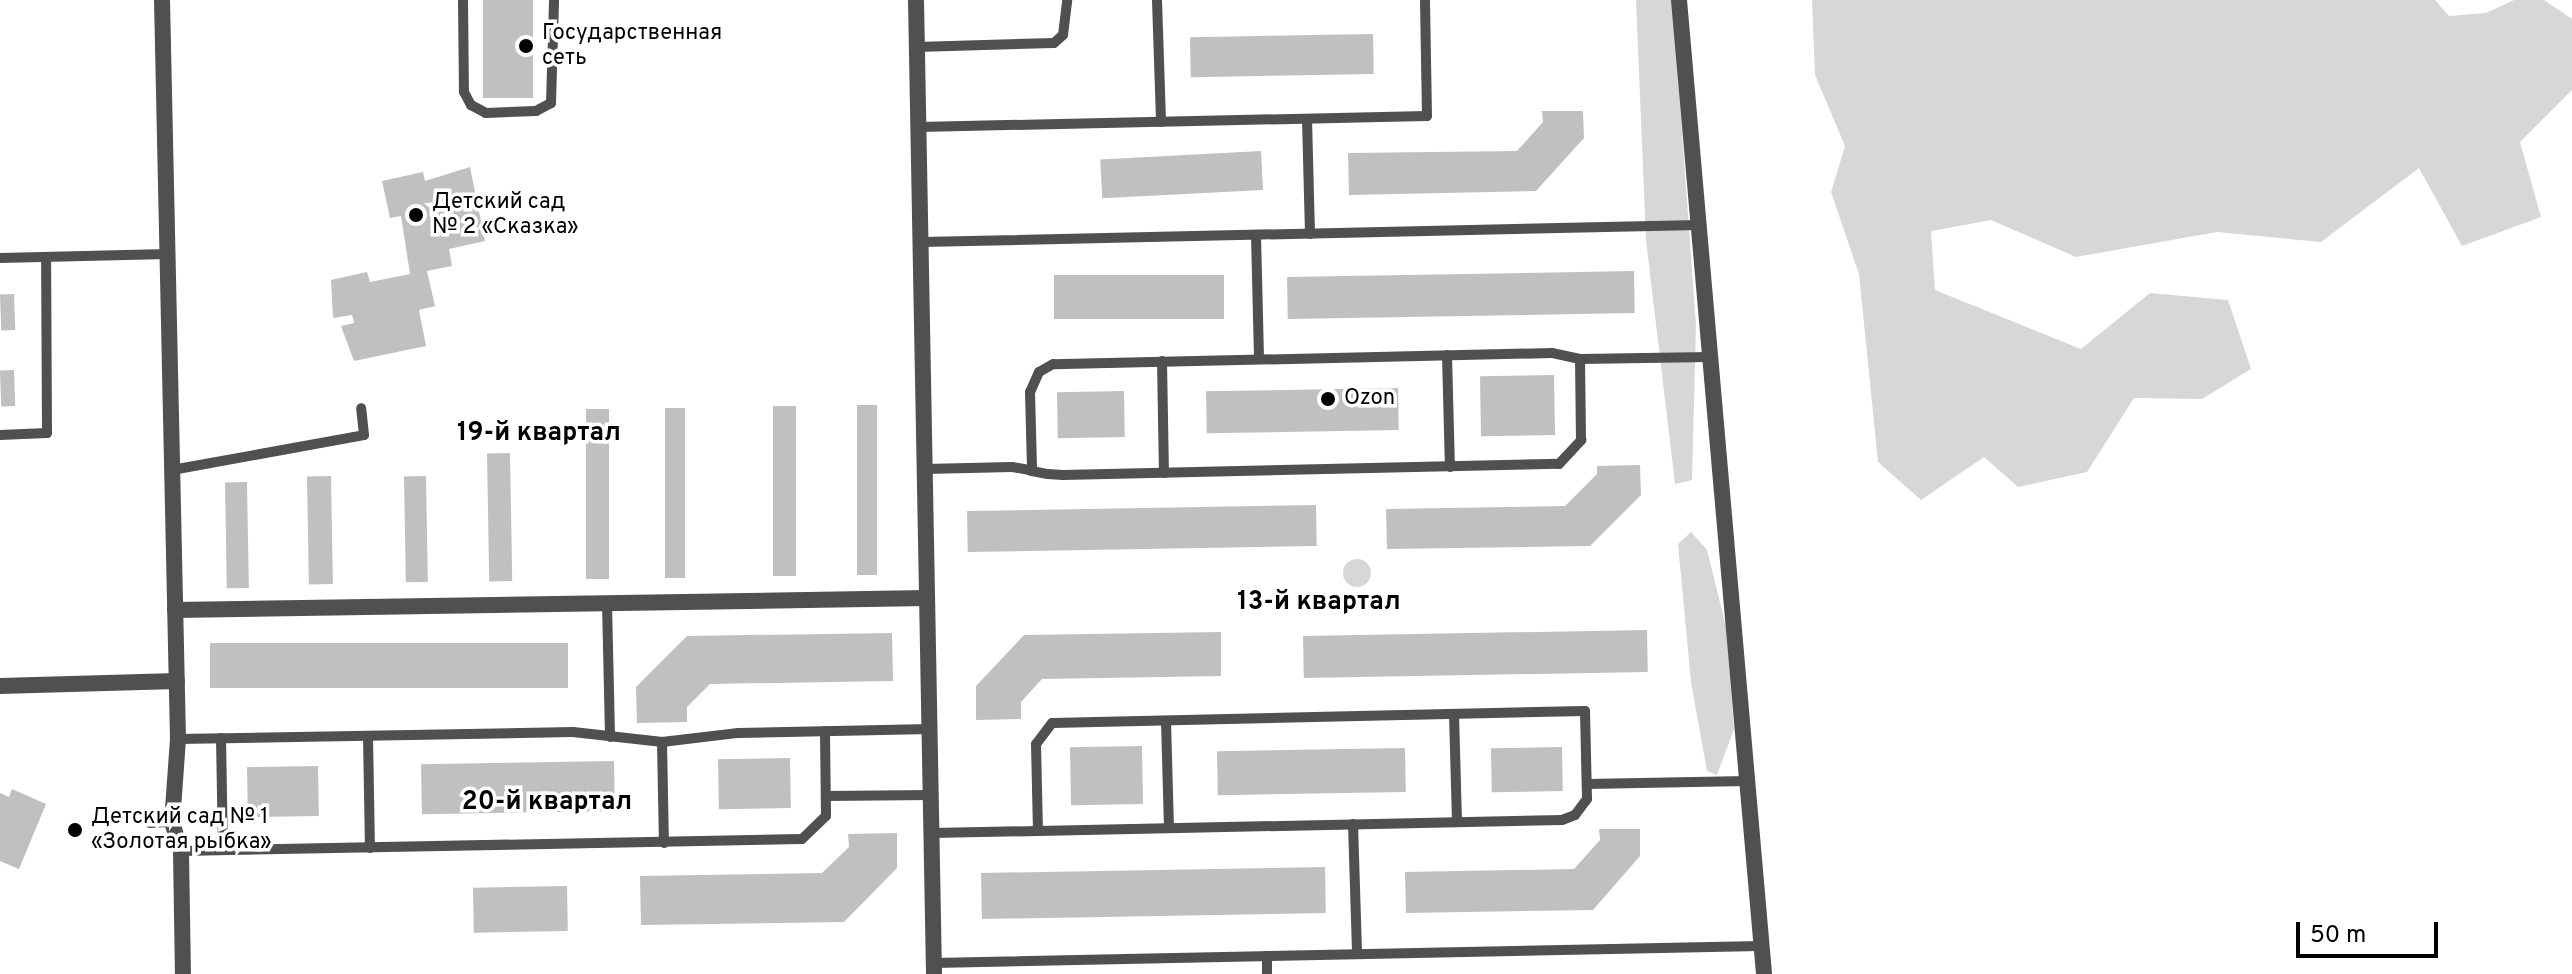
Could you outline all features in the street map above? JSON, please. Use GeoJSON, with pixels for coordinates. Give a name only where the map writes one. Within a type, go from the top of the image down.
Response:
{"type":"FeatureCollection","features":[{"type":"Feature","properties":{"kind":"street"},"geometry":{"type":"LineString","coordinates":[[162,0],[178,739],[172,822],[181,851],[183,974]]}},
{"type":"Feature","properties":{"kind":"street"},"geometry":{"type":"LineString","coordinates":[[916,0],[934,969]]}},
{"type":"Feature","properties":{"kind":"street"},"geometry":{"type":"LineString","coordinates":[[1679,0],[1764,974]]}},
{"type":"Feature","properties":{"kind":"street"},"geometry":{"type":"LineString","coordinates":[[175,610],[927,598]]}},
{"type":"Feature","properties":{"kind":"street"},"geometry":{"type":"LineString","coordinates":[[0,686],[177,681]]}},
{"type":"Feature","properties":{"kind":"lane"},"geometry":{"type":"LineString","coordinates":[[463,0],[464,92],[471,105],[486,113],[536,111],[551,103],[554,0]]}},
{"type":"Feature","properties":{"kind":"lane"},"geometry":{"type":"LineString","coordinates":[[917,47],[1054,43],[1063,35],[1067,0]]}},
{"type":"Feature","properties":{"kind":"lane"},"geometry":{"type":"LineString","coordinates":[[1157,0],[1161,122]]}},
{"type":"Feature","properties":{"kind":"lane"},"geometry":{"type":"LineString","coordinates":[[919,127],[1427,116],[1425,0]]}},
{"type":"Feature","properties":{"kind":"lane"},"geometry":{"type":"LineString","coordinates":[[1307,119],[1310,234]]}},
{"type":"Feature","properties":{"kind":"lane"},"geometry":{"type":"LineString","coordinates":[[921,242],[1699,225]]}},
{"type":"Feature","properties":{"kind":"lane"},"geometry":{"type":"LineString","coordinates":[[1256,235],[1259,359]]}},
{"type":"Feature","properties":{"kind":"lane"},"geometry":{"type":"LineString","coordinates":[[0,258],[168,254]]}},
{"type":"Feature","properties":{"kind":"lane"},"geometry":{"type":"LineString","coordinates":[[0,435],[47,433],[46,257]]}},
{"type":"Feature","properties":{"kind":"lane"},"geometry":{"type":"LineString","coordinates":[[1032,471],[1030,392],[1039,372],[1053,364],[1552,353],[1580,359],[1710,357]]}},
{"type":"Feature","properties":{"kind":"lane"},"geometry":{"type":"LineString","coordinates":[[1447,355],[1450,467]]}},
{"type":"Feature","properties":{"kind":"lane"},"geometry":{"type":"LineString","coordinates":[[925,469],[1164,473],[1559,464],[1571,457],[1582,430],[1580,359]]}},
{"type":"Feature","properties":{"kind":"lane"},"geometry":{"type":"LineString","coordinates":[[1162,361],[1164,473]]}},
{"type":"Feature","properties":{"kind":"lane"},"geometry":{"type":"LineString","coordinates":[[172,470],[364,435],[361,408]]}},
{"type":"Feature","properties":{"kind":"lane"},"geometry":{"type":"LineString","coordinates":[[607,603],[610,737]]}},
{"type":"Feature","properties":{"kind":"lane"},"geometry":{"type":"LineString","coordinates":[[932,833],[1038,831],[1353,824],[1562,820],[1582,809],[1587,784],[1585,711],[1046,726],[1036,744],[1038,831]]}},
{"type":"Feature","properties":{"kind":"lane"},"geometry":{"type":"LineString","coordinates":[[1454,714],[1457,822]]}},
{"type":"Feature","properties":{"kind":"lane"},"geometry":{"type":"LineString","coordinates":[[1166,721],[1169,828]]}},
{"type":"Feature","properties":{"kind":"lane"},"geometry":{"type":"LineString","coordinates":[[178,739],[610,737],[662,742],[825,731],[930,729]]}},
{"type":"Feature","properties":{"kind":"lane"},"geometry":{"type":"LineString","coordinates":[[181,851],[802,839],[822,824],[826,796],[825,731]]}},
{"type":"Feature","properties":{"kind":"lane"},"geometry":{"type":"LineString","coordinates":[[368,736],[370,848]]}},
{"type":"Feature","properties":{"kind":"lane"},"geometry":{"type":"LineString","coordinates":[[221,738],[223,850]]}},
{"type":"Feature","properties":{"kind":"lane"},"geometry":{"type":"LineString","coordinates":[[662,742],[664,843]]}},
{"type":"Feature","properties":{"kind":"lane"},"geometry":{"type":"LineString","coordinates":[[1587,784],[1747,781]]}},
{"type":"Feature","properties":{"kind":"lane"},"geometry":{"type":"LineString","coordinates":[[826,796],[931,795]]}},
{"type":"Feature","properties":{"kind":"lane"},"geometry":{"type":"LineString","coordinates":[[150,823],[172,822]]}},
{"type":"Feature","properties":{"kind":"lane"},"geometry":{"type":"LineString","coordinates":[[1353,824],[1357,954]]}},
{"type":"Feature","properties":{"kind":"lane"},"geometry":{"type":"LineString","coordinates":[[934,969],[1267,956],[1761,946]]}},
{"type":"Feature","properties":{"kind":"lane"},"geometry":{"type":"LineString","coordinates":[[1267,956],[1267,974]]}},
{"type":"Feature","properties":{"kind":"shaded area"},"geometry":{"type":"Polygon","coordinates":[[[1636,0],[1671,0],[1673,9],[1696,325],[1692,480],[1675,484],[1646,240],[1636,0]]]}},
{"type":"Feature","properties":{"kind":"shaded area"},"geometry":{"type":"Polygon","coordinates":[[[1812,0],[2435,0],[2449,16],[2486,13],[2514,0],[2544,0],[2572,19],[2572,90],[2520,142],[2541,217],[2462,246],[2419,168],[2321,242],[2217,232],[2076,257],[1991,220],[1931,231],[1935,290],[2081,349],[2150,293],[2228,300],[2251,369],[2202,399],[2134,398],[2087,472],[2018,487],[1984,457],[1921,500],[1878,462],[1859,274],[1831,192],[1845,146],[1815,75],[1812,0]]]}},
{"type":"Feature","properties":{"kind":"shaded area"},"geometry":{"type":"Polygon","coordinates":[[[1691,532],[1707,550],[1726,627],[1734,729],[1717,775],[1707,771],[1691,682],[1678,544],[1691,532]]]}},
{"type":"Feature","properties":{"kind":"shaded area"},"geometry":{"type":"Polygon","coordinates":[[[1357,559],[1367,563],[1371,573],[1367,583],[1357,587],[1347,583],[1343,573],[1347,563],[1357,559]]]}},
{"type":"Feature","properties":{"kind":"building"},"geometry":{"type":"Polygon","coordinates":[[[483,0],[533,0],[533,98],[483,98],[483,0]]]}},
{"type":"Feature","properties":{"kind":"building"},"geometry":{"type":"Polygon","coordinates":[[[1373,34],[1374,74],[1191,77],[1190,37],[1373,34]]]}},
{"type":"Feature","properties":{"kind":"building"},"geometry":{"type":"Polygon","coordinates":[[[1542,111],[1583,111],[1584,138],[1536,191],[1349,195],[1348,153],[1517,151],[1543,122],[1542,111]]]}},
{"type":"Feature","properties":{"kind":"building"},"geometry":{"type":"Polygon","coordinates":[[[1261,151],[1263,190],[1102,198],[1100,159],[1261,151]]]}},
{"type":"Feature","properties":{"kind":"building"},"geometry":{"type":"Polygon","coordinates":[[[470,167],[485,241],[449,249],[452,266],[427,271],[435,306],[419,310],[426,346],[354,361],[341,326],[354,323],[352,315],[333,318],[331,280],[367,272],[370,282],[410,274],[401,216],[390,218],[382,181],[423,172],[425,181],[470,167]]]}},
{"type":"Feature","properties":{"kind":"building"},"geometry":{"type":"Polygon","coordinates":[[[1634,271],[1635,313],[1288,319],[1287,277],[1634,271]]]}},
{"type":"Feature","properties":{"kind":"building"},"geometry":{"type":"Polygon","coordinates":[[[1054,275],[1224,275],[1224,319],[1054,319],[1054,275]]]}},
{"type":"Feature","properties":{"kind":"building"},"geometry":{"type":"Polygon","coordinates":[[[0,294],[14,294],[15,330],[1,330],[0,294]]]}},
{"type":"Feature","properties":{"kind":"building"},"geometry":{"type":"Polygon","coordinates":[[[0,370],[14,370],[15,406],[1,406],[0,370]]]}},
{"type":"Feature","properties":{"kind":"building"},"geometry":{"type":"Polygon","coordinates":[[[1554,375],[1555,435],[1481,436],[1480,376],[1554,375]]]}},
{"type":"Feature","properties":{"kind":"building"},"geometry":{"type":"Polygon","coordinates":[[[1398,388],[1399,430],[1207,433],[1206,391],[1398,388]]]}},
{"type":"Feature","properties":{"kind":"building"},"geometry":{"type":"Polygon","coordinates":[[[1124,391],[1125,437],[1058,438],[1057,392],[1124,391]]]}},
{"type":"Feature","properties":{"kind":"building"},"geometry":{"type":"Polygon","coordinates":[[[857,405],[877,405],[877,575],[857,575],[857,405]]]}},
{"type":"Feature","properties":{"kind":"building"},"geometry":{"type":"Polygon","coordinates":[[[773,406],[796,406],[796,576],[773,576],[773,406]]]}},
{"type":"Feature","properties":{"kind":"building"},"geometry":{"type":"Polygon","coordinates":[[[665,408],[685,408],[685,578],[665,578],[665,408]]]}},
{"type":"Feature","properties":{"kind":"building"},"geometry":{"type":"Polygon","coordinates":[[[586,409],[609,409],[609,579],[586,579],[586,409]]]}},
{"type":"Feature","properties":{"kind":"building"},"geometry":{"type":"Polygon","coordinates":[[[487,453],[510,453],[512,581],[489,581],[487,453]]]}},
{"type":"Feature","properties":{"kind":"building"},"geometry":{"type":"Polygon","coordinates":[[[1640,465],[1641,495],[1590,546],[1387,549],[1386,509],[1565,506],[1597,474],[1597,466],[1640,465]]]}},
{"type":"Feature","properties":{"kind":"building"},"geometry":{"type":"Polygon","coordinates":[[[307,476],[331,476],[333,584],[309,584],[307,476]]]}},
{"type":"Feature","properties":{"kind":"building"},"geometry":{"type":"Polygon","coordinates":[[[404,476],[426,476],[428,582],[406,582],[404,476]]]}},
{"type":"Feature","properties":{"kind":"building"},"geometry":{"type":"Polygon","coordinates":[[[225,482],[247,482],[249,588],[227,588],[225,482]]]}},
{"type":"Feature","properties":{"kind":"building"},"geometry":{"type":"Polygon","coordinates":[[[1316,505],[1317,546],[968,552],[967,511],[1316,505]]]}},
{"type":"Feature","properties":{"kind":"building"},"geometry":{"type":"Polygon","coordinates":[[[1647,630],[1648,672],[1304,678],[1303,636],[1647,630]]]}},
{"type":"Feature","properties":{"kind":"building"},"geometry":{"type":"Polygon","coordinates":[[[1221,632],[1221,676],[1042,679],[1021,702],[1021,719],[976,720],[976,686],[1024,635],[1221,632]]]}},
{"type":"Feature","properties":{"kind":"building"},"geometry":{"type":"Polygon","coordinates":[[[892,633],[893,681],[710,684],[687,707],[687,722],[637,723],[636,687],[687,636],[892,633]]]}},
{"type":"Feature","properties":{"kind":"building"},"geometry":{"type":"Polygon","coordinates":[[[210,643],[568,643],[568,688],[210,688],[210,643]]]}},
{"type":"Feature","properties":{"kind":"building"},"geometry":{"type":"Polygon","coordinates":[[[1142,746],[1143,804],[1071,805],[1070,747],[1142,746]]]}},
{"type":"Feature","properties":{"kind":"building"},"geometry":{"type":"Polygon","coordinates":[[[1562,747],[1563,791],[1492,792],[1491,748],[1562,747]]]}},
{"type":"Feature","properties":{"kind":"building"},"geometry":{"type":"Polygon","coordinates":[[[1405,748],[1406,792],[1218,795],[1217,751],[1405,748]]]}},
{"type":"Feature","properties":{"kind":"building"},"geometry":{"type":"Polygon","coordinates":[[[790,758],[791,808],[719,809],[718,759],[790,758]]]}},
{"type":"Feature","properties":{"kind":"building"},"geometry":{"type":"Polygon","coordinates":[[[614,761],[615,811],[422,814],[421,764],[614,761]]]}},
{"type":"Feature","properties":{"kind":"building"},"geometry":{"type":"Polygon","coordinates":[[[318,766],[319,816],[248,817],[247,767],[318,766]]]}},
{"type":"Feature","properties":{"kind":"building"},"geometry":{"type":"Polygon","coordinates":[[[12,789],[46,804],[19,869],[0,861],[0,793],[9,797],[12,789]]]}},
{"type":"Feature","properties":{"kind":"building"},"geometry":{"type":"Polygon","coordinates":[[[1599,829],[1640,829],[1640,856],[1593,910],[1406,913],[1405,872],[1574,869],[1600,840],[1599,829]]]}},
{"type":"Feature","properties":{"kind":"building"},"geometry":{"type":"Polygon","coordinates":[[[897,833],[897,868],[844,922],[641,925],[640,876],[822,873],[849,847],[848,834],[897,833]]]}},
{"type":"Feature","properties":{"kind":"building"},"geometry":{"type":"Polygon","coordinates":[[[1325,867],[1326,913],[982,919],[981,873],[1325,867]]]}},
{"type":"Feature","properties":{"kind":"building"},"geometry":{"type":"Polygon","coordinates":[[[567,886],[568,931],[474,933],[473,888],[567,886]]]}},
{"type":"Feature","properties":{"kind":"place","name":"Государственная сеть"},"geometry":{"type":"Point","coordinates":[526,46]}},
{"type":"Feature","properties":{"kind":"place","name":"Детский сад № 2 «Сказка»"},"geometry":{"type":"Point","coordinates":[416,215]}},
{"type":"Feature","properties":{"kind":"place","name":"Ozon"},"geometry":{"type":"Point","coordinates":[1328,399]}},
{"type":"Feature","properties":{"kind":"place","name":"Детский сад № 1 «Золотая рыбка»"},"geometry":{"type":"Point","coordinates":[75,830]}},
{"type":"Feature","properties":{"kind":"district","name":"19-й квартал"},"geometry":{"type":"Point","coordinates":[539,434]}},
{"type":"Feature","properties":{"kind":"district","name":"13-й квартал"},"geometry":{"type":"Point","coordinates":[1319,603]}},
{"type":"Feature","properties":{"kind":"district","name":"20-й квартал"},"geometry":{"type":"Point","coordinates":[547,803]}}]}
